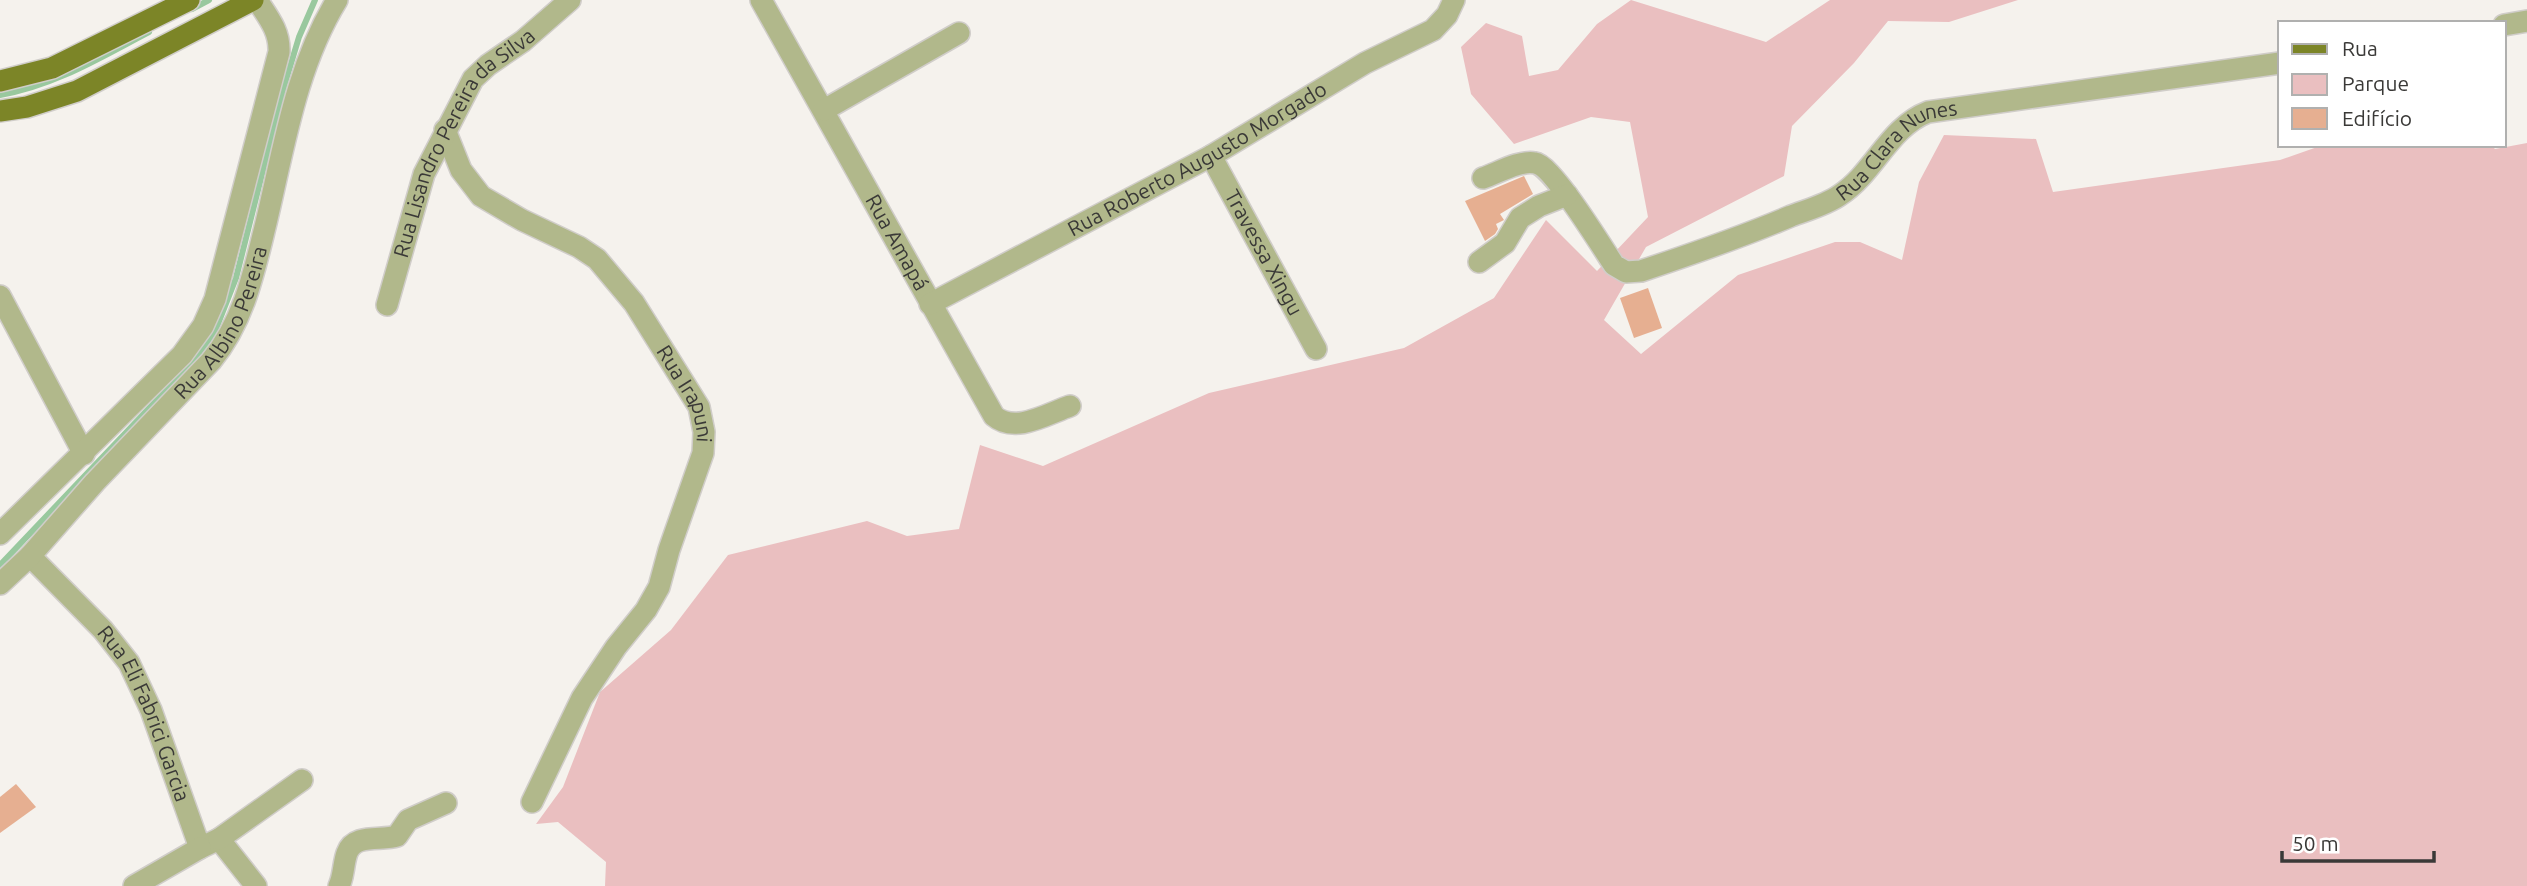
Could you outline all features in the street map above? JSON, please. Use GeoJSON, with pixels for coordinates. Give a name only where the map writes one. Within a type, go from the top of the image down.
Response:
{"type":"FeatureCollection","features":[{"type":"Feature","properties":{"kind":"main road"},"geometry":{"type":"LineString","coordinates":[[0,81],[52,68],[189,0]]}},
{"type":"Feature","properties":{"kind":"main road"},"geometry":{"type":"LineString","coordinates":[[0,111],[27,107],[77,91],[255,0]]}},
{"type":"Feature","properties":{"kind":"street","name":"Rua Albino Pereira"},"geometry":{"type":"LineString","coordinates":[[0,534],[182,355],[203,326],[215,299],[279,52],[280,39],[276,29],[255,0]]}},
{"type":"Feature","properties":{"kind":"street","name":"Rua Albino Pereira"},"geometry":{"type":"LineString","coordinates":[[0,584],[14,559],[95,482],[211,361],[228,339],[255,269],[305,66],[322,24],[337,0]]}},
{"type":"Feature","properties":{"kind":"street","name":"Rua Lisandro Pereira da Silva"},"geometry":{"type":"LineString","coordinates":[[387,305],[424,174],[473,79],[523,41],[570,0]]}},
{"type":"Feature","properties":{"kind":"street","name":"Rua Amapá"},"geometry":{"type":"LineString","coordinates":[[761,0],[994,416],[1001,422],[1018,424],[1070,406]]}},
{"type":"Feature","properties":{"kind":"street","name":"Rua Roberto Augusto Morgado"},"geometry":{"type":"LineString","coordinates":[[930,304],[1211,156],[1365,63],[1433,30],[1447,15],[1454,0]]}},
{"type":"Feature","properties":{"kind":"street"},"geometry":{"type":"LineString","coordinates":[[2506,25],[2527,21]]}},
{"type":"Feature","properties":{"kind":"street"},"geometry":{"type":"LineString","coordinates":[[824,110],[959,33]]}},
{"type":"Feature","properties":{"kind":"street","name":"Rua Clara Nunes"},"geometry":{"type":"LineString","coordinates":[[1483,178],[1534,162],[1544,166],[1614,265],[1626,272],[1641,271],[1739,238],[1838,197],[1856,184],[1904,126],[1914,117],[1928,112],[2278,62]]}},
{"type":"Feature","properties":{"kind":"street","name":"Rua Irapuni"},"geometry":{"type":"LineString","coordinates":[[445,130],[461,170],[481,196],[597,259],[634,303],[699,407],[704,432],[703,453],[659,587],[646,610],[616,647],[582,698],[533,802]]}},
{"type":"Feature","properties":{"kind":"street","name":"Travessa Xingu"},"geometry":{"type":"LineString","coordinates":[[1211,156],[1317,349]]}},
{"type":"Feature","properties":{"kind":"street"},"geometry":{"type":"LineString","coordinates":[[1479,262],[1505,243],[1520,218],[1539,206],[1567,195]]}},
{"type":"Feature","properties":{"kind":"street"},"geometry":{"type":"LineString","coordinates":[[0,296],[84,454]]}},
{"type":"Feature","properties":{"kind":"street","name":"Rua Eli Fabrici Garcia"},"geometry":{"type":"LineString","coordinates":[[14,559],[103,630],[129,663],[210,843],[256,886]]}},
{"type":"Feature","properties":{"kind":"street"},"geometry":{"type":"LineString","coordinates":[[134,886],[210,843],[302,780]]}},
{"type":"Feature","properties":{"kind":"street"},"geometry":{"type":"LineString","coordinates":[[339,886],[351,845],[365,839],[397,836],[408,820],[446,803]]}},
{"type":"Feature","properties":{"kind":"green space"},"geometry":{"type":"Polygon","coordinates":[[[1631,0],[1766,42],[1830,0],[2018,0],[1949,22],[1888,21],[1854,63],[1792,126],[1784,176],[1646,247],[1604,320],[1641,354],[1738,275],[1835,242],[1860,242],[1902,260],[1919,182],[1944,135],[2036,139],[2053,192],[2280,160],[2317,147],[2495,149],[2527,143],[2527,886],[605,886],[606,862],[558,822],[536,824],[563,787],[600,692],[671,630],[728,555],[867,521],[907,536],[959,529],[980,445],[1043,466],[1209,393],[1404,348],[1494,298],[1546,220],[1597,271],[1648,217],[1630,122],[1591,117],[1514,144],[1471,94],[1461,47],[1486,23],[1522,36],[1529,76],[1558,70],[1597,24],[1631,0]]]}},
{"type":"Feature","properties":{"kind":"building"},"geometry":{"type":"Polygon","coordinates":[[[1524,176],[1533,194],[1500,214],[1504,220],[1496,224],[1498,229],[1495,234],[1485,241],[1465,201],[1524,176]]]}},
{"type":"Feature","properties":{"kind":"building"},"geometry":{"type":"Polygon","coordinates":[[[1648,288],[1662,328],[1634,338],[1620,298],[1648,288]]]}},
{"type":"Feature","properties":{"kind":"building"},"geometry":{"type":"Polygon","coordinates":[[[16,784],[36,807],[0,833],[0,797],[16,784]]]}},
{"type":"Feature","properties":{"kind":"waterway"},"geometry":{"type":"LineString","coordinates":[[192,9],[209,0]]}},
{"type":"Feature","properties":{"kind":"waterway"},"geometry":{"type":"LineString","coordinates":[[0,565],[195,360],[216,329],[236,278],[283,90],[299,37],[315,0]]}},
{"type":"Feature","properties":{"kind":"waterway"},"geometry":{"type":"LineString","coordinates":[[0,95],[58,78],[149,32]]}}]}
